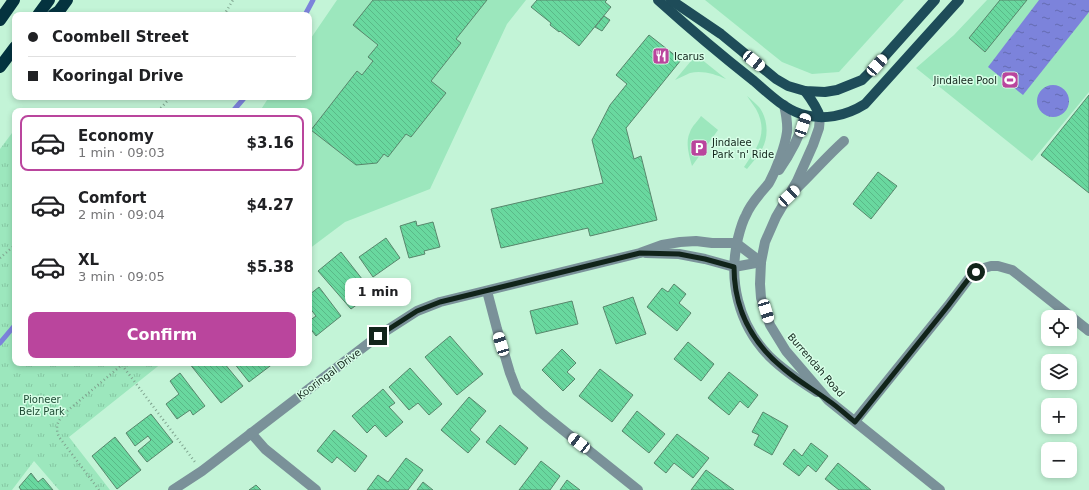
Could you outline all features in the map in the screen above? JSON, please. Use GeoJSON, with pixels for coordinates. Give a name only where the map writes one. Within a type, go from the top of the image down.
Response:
{"type":"FeatureCollection","features":[{"type":"Feature","properties":{"kind":"highway"},"geometry":{"type":"LineString","coordinates":[[0,20],[14,0]]}},
{"type":"Feature","properties":{"kind":"highway"},"geometry":{"type":"LineString","coordinates":[[40,12],[49,0]]}},
{"type":"Feature","properties":{"kind":"highway"},"geometry":{"type":"LineString","coordinates":[[57,12],[67,0]]}},
{"type":"Feature","properties":{"kind":"highway"},"geometry":{"type":"LineString","coordinates":[[0,67],[12,51]]}},
{"type":"Feature","properties":{"kind":"main road"},"geometry":{"type":"LineString","coordinates":[[658,0],[711,47],[784,105],[806,116],[820,117],[832,117],[845,114],[865,104],[959,0]]}},
{"type":"Feature","properties":{"kind":"main road"},"geometry":{"type":"LineString","coordinates":[[671,0],[721,34],[776,79],[788,86],[805,91],[825,92],[837,90],[862,80],[935,0]]}},
{"type":"Feature","properties":{"kind":"main road"},"geometry":{"type":"LineString","coordinates":[[805,91],[807,101],[806,116]]}},
{"type":"Feature","properties":{"kind":"main road"},"geometry":{"type":"LineString","coordinates":[[805,91],[814,102],[820,117]]}},
{"type":"Feature","properties":{"kind":"street"},"geometry":{"type":"LineString","coordinates":[[768,184],[781,155],[787,132],[787,118],[784,105]]}},
{"type":"Feature","properties":{"kind":"street"},"geometry":{"type":"LineString","coordinates":[[806,116],[790,154],[775,177],[754,202],[745,216],[736,243],[734,267],[735,286],[742,315],[759,344],[768,355],[785,370],[828,400]]}},
{"type":"Feature","properties":{"kind":"street","name":"Burrendah Road"},"geometry":{"type":"LineString","coordinates":[[820,117],[819,128],[813,145],[797,181],[776,217],[765,242],[761,262],[760,284],[762,298],[770,325],[786,351],[828,400],[940,490]]}},
{"type":"Feature","properties":{"kind":"street"},"geometry":{"type":"LineString","coordinates":[[789,196],[844,141]]}},
{"type":"Feature","properties":{"kind":"street","name":"Kooringal Drive"},"geometry":{"type":"LineString","coordinates":[[173,490],[202,471],[378,336],[417,311],[440,302],[640,253],[662,245],[696,241],[736,243]]}},
{"type":"Feature","properties":{"kind":"street"},"geometry":{"type":"LineString","coordinates":[[679,254],[680,242]]}},
{"type":"Feature","properties":{"kind":"street"},"geometry":{"type":"LineString","coordinates":[[736,243],[761,262]]}},
{"type":"Feature","properties":{"kind":"street","name":"Kooringal Drive"},"geometry":{"type":"LineString","coordinates":[[640,253],[679,254],[734,267]]}},
{"type":"Feature","properties":{"kind":"street"},"geometry":{"type":"LineString","coordinates":[[734,267],[761,262]]}},
{"type":"Feature","properties":{"kind":"street"},"geometry":{"type":"LineString","coordinates":[[855,422],[970,277],[984,268],[998,266],[1012,270],[1089,332]]}},
{"type":"Feature","properties":{"kind":"street"},"geometry":{"type":"LineString","coordinates":[[487,291],[496,329],[517,391],[543,414],[638,490]]}},
{"type":"Feature","properties":{"kind":"street"},"geometry":{"type":"LineString","coordinates":[[251,433],[265,449],[316,490]]}},
{"type":"Feature","properties":{"kind":"path"},"geometry":{"type":"LineString","coordinates":[[226,12],[233,0]]}},
{"type":"Feature","properties":{"kind":"path"},"geometry":{"type":"LineString","coordinates":[[161,108],[168,100]]}},
{"type":"Feature","properties":{"kind":"path"},"geometry":{"type":"LineString","coordinates":[[0,258],[12,248]]}},
{"type":"Feature","properties":{"kind":"path"},"geometry":{"type":"LineString","coordinates":[[99,490],[59,436],[57,424],[66,412],[121,366]]}},
{"type":"Feature","properties":{"kind":"path"},"geometry":{"type":"LineString","coordinates":[[124,366],[202,471]]}},
{"type":"Feature","properties":{"kind":"green space"},"geometry":{"type":"Polygon","coordinates":[[[337,0],[526,0],[507,24],[430,189],[345,222],[312,247],[312,108],[262,108],[267,100],[312,100],[312,37],[337,0]]]}},
{"type":"Feature","properties":{"kind":"green space"},"geometry":{"type":"Polygon","coordinates":[[[705,0],[904,0],[839,72],[812,74],[782,62],[705,0]]]}},
{"type":"Feature","properties":{"kind":"green space","name":"Jindalee Pool"},"geometry":{"type":"Polygon","coordinates":[[[987,0],[1089,0],[1089,92],[1032,161],[916,68],[954,35],[987,0]]]}},
{"type":"Feature","properties":{"kind":"green space"},"geometry":{"type":"Polygon","coordinates":[[[696,55],[726,79],[713,74],[699,72],[690,73],[675,80],[696,55]]]}},
{"type":"Feature","properties":{"kind":"green space"},"geometry":{"type":"Polygon","coordinates":[[[747,96],[762,111],[766,122],[766,139],[757,157],[747,169],[744,167],[760,140],[761,126],[760,118],[756,109],[747,96]]]}},
{"type":"Feature","properties":{"kind":"green space"},"geometry":{"type":"Polygon","coordinates":[[[701,116],[718,130],[692,166],[688,149],[688,140],[691,130],[701,116]]]}},
{"type":"Feature","properties":{"kind":"green space","name":"Pioneer Belz Park"},"geometry":{"type":"Polygon","coordinates":[[[12,133],[12,366],[158,366],[69,437],[110,490],[59,490],[34,461],[12,490],[0,490],[0,149],[12,133]]]}},
{"type":"Feature","properties":{"kind":"water"},"geometry":{"type":"Polygon","coordinates":[[[1039,0],[1089,0],[1089,12],[1023,95],[988,67],[1039,0]]]}},
{"type":"Feature","properties":{"kind":"water"},"geometry":{"type":"Polygon","coordinates":[[[1050,85],[1056,85],[1066,92],[1069,101],[1068,107],[1062,114],[1056,117],[1050,117],[1040,110],[1037,104],[1037,98],[1044,88],[1050,85]]]}},
{"type":"Feature","properties":{"kind":"building"},"geometry":{"type":"Polygon","coordinates":[[[373,0],[487,0],[456,39],[461,43],[431,81],[446,93],[411,137],[406,134],[388,157],[384,154],[377,163],[356,165],[312,131],[312,129],[357,71],[362,75],[373,61],[368,57],[378,45],[353,25],[373,0]]]}},
{"type":"Feature","properties":{"kind":"building"},"geometry":{"type":"Polygon","coordinates":[[[537,0],[607,0],[605,2],[611,7],[579,46],[550,25],[551,23],[531,7],[537,0]]]}},
{"type":"Feature","properties":{"kind":"building"},"geometry":{"type":"Polygon","coordinates":[[[1000,0],[1027,0],[985,52],[969,38],[1000,0]]]}},
{"type":"Feature","properties":{"kind":"building"},"geometry":{"type":"Polygon","coordinates":[[[604,16],[610,20],[602,31],[595,27],[604,16]]]}},
{"type":"Feature","properties":{"kind":"building"},"geometry":{"type":"Polygon","coordinates":[[[649,35],[681,60],[626,128],[634,159],[641,156],[657,220],[590,236],[588,228],[501,248],[491,209],[603,183],[592,140],[610,105],[627,84],[616,75],[649,35]]]}},
{"type":"Feature","properties":{"kind":"building"},"geometry":{"type":"Polygon","coordinates":[[[1089,95],[1089,193],[1041,155],[1089,95]]]}},
{"type":"Feature","properties":{"kind":"building"},"geometry":{"type":"Polygon","coordinates":[[[878,172],[897,186],[871,219],[853,204],[878,172]]]}},
{"type":"Feature","properties":{"kind":"building"},"geometry":{"type":"Polygon","coordinates":[[[416,221],[417,226],[433,222],[440,247],[424,251],[425,254],[409,258],[400,226],[416,221]]]}},
{"type":"Feature","properties":{"kind":"building"},"geometry":{"type":"Polygon","coordinates":[[[386,238],[400,258],[373,277],[359,257],[386,238]]]}},
{"type":"Feature","properties":{"kind":"building"},"geometry":{"type":"Polygon","coordinates":[[[341,252],[373,293],[351,309],[318,271],[341,252]]]}},
{"type":"Feature","properties":{"kind":"building"},"geometry":{"type":"Polygon","coordinates":[[[674,284],[686,294],[679,303],[691,313],[677,331],[647,307],[662,288],[668,292],[674,284]]]}},
{"type":"Feature","properties":{"kind":"building"},"geometry":{"type":"Polygon","coordinates":[[[319,287],[341,316],[316,336],[312,331],[312,319],[316,316],[312,311],[312,293],[319,287]]]}},
{"type":"Feature","properties":{"kind":"building"},"geometry":{"type":"Polygon","coordinates":[[[633,297],[646,334],[616,344],[603,307],[633,297]]]}},
{"type":"Feature","properties":{"kind":"building"},"geometry":{"type":"Polygon","coordinates":[[[572,301],[578,324],[536,334],[530,311],[572,301]]]}},
{"type":"Feature","properties":{"kind":"building"},"geometry":{"type":"Polygon","coordinates":[[[450,336],[483,374],[457,395],[425,357],[450,336]]]}},
{"type":"Feature","properties":{"kind":"building"},"geometry":{"type":"Polygon","coordinates":[[[688,342],[714,364],[701,381],[674,359],[688,342]]]}},
{"type":"Feature","properties":{"kind":"building"},"geometry":{"type":"Polygon","coordinates":[[[562,349],[576,363],[567,372],[575,379],[563,391],[542,370],[562,349]]]}},
{"type":"Feature","properties":{"kind":"building"},"geometry":{"type":"Polygon","coordinates":[[[191,366],[226,366],[243,386],[221,403],[191,366]]]}},
{"type":"Feature","properties":{"kind":"building"},"geometry":{"type":"Polygon","coordinates":[[[236,366],[270,366],[249,382],[236,366]]]}},
{"type":"Feature","properties":{"kind":"building"},"geometry":{"type":"Polygon","coordinates":[[[410,368],[442,404],[429,415],[418,403],[409,410],[389,387],[410,368]]]}},
{"type":"Feature","properties":{"kind":"building"},"geometry":{"type":"Polygon","coordinates":[[[600,369],[633,395],[612,422],[579,396],[600,369]]]}},
{"type":"Feature","properties":{"kind":"building"},"geometry":{"type":"Polygon","coordinates":[[[729,372],[758,395],[748,408],[740,401],[729,415],[708,398],[729,372]]]}},
{"type":"Feature","properties":{"kind":"building"},"geometry":{"type":"Polygon","coordinates":[[[180,373],[205,406],[193,415],[190,410],[177,419],[166,404],[179,394],[170,381],[180,373]]]}},
{"type":"Feature","properties":{"kind":"building"},"geometry":{"type":"Polygon","coordinates":[[[383,389],[395,403],[389,407],[403,422],[386,437],[375,425],[367,433],[352,416],[383,389]]]}},
{"type":"Feature","properties":{"kind":"building"},"geometry":{"type":"Polygon","coordinates":[[[469,397],[486,411],[470,430],[480,439],[468,453],[441,430],[469,397]]]}},
{"type":"Feature","properties":{"kind":"building"},"geometry":{"type":"Polygon","coordinates":[[[637,411],[665,434],[649,453],[622,431],[637,411]]]}},
{"type":"Feature","properties":{"kind":"building"},"geometry":{"type":"Polygon","coordinates":[[[763,412],[788,426],[772,455],[754,445],[759,435],[752,432],[763,412]]]}},
{"type":"Feature","properties":{"kind":"building"},"geometry":{"type":"Polygon","coordinates":[[[151,414],[173,442],[147,462],[138,451],[151,440],[148,436],[135,446],[126,433],[151,414]]]}},
{"type":"Feature","properties":{"kind":"building"},"geometry":{"type":"Polygon","coordinates":[[[500,425],[528,448],[515,465],[486,442],[500,425]]]}},
{"type":"Feature","properties":{"kind":"building"},"geometry":{"type":"Polygon","coordinates":[[[334,430],[367,456],[355,472],[337,457],[332,463],[317,451],[334,430]]]}},
{"type":"Feature","properties":{"kind":"building"},"geometry":{"type":"Polygon","coordinates":[[[677,434],[709,458],[693,478],[674,463],[666,473],[654,463],[677,434]]]}},
{"type":"Feature","properties":{"kind":"building"},"geometry":{"type":"Polygon","coordinates":[[[115,437],[141,470],[117,489],[92,456],[115,437]]]}},
{"type":"Feature","properties":{"kind":"building"},"geometry":{"type":"Polygon","coordinates":[[[811,443],[828,456],[816,472],[808,465],[799,476],[783,464],[794,449],[802,456],[811,443]]]}},
{"type":"Feature","properties":{"kind":"building"},"geometry":{"type":"Polygon","coordinates":[[[406,458],[423,470],[408,490],[367,490],[378,475],[388,482],[406,458]]]}},
{"type":"Feature","properties":{"kind":"building"},"geometry":{"type":"Polygon","coordinates":[[[541,461],[560,476],[550,490],[519,490],[541,461]]]}},
{"type":"Feature","properties":{"kind":"building"},"geometry":{"type":"Polygon","coordinates":[[[838,463],[871,490],[839,490],[825,479],[838,463]]]}},
{"type":"Feature","properties":{"kind":"building"},"geometry":{"type":"Polygon","coordinates":[[[706,470],[734,490],[691,490],[706,470]]]}},
{"type":"Feature","properties":{"kind":"building"},"geometry":{"type":"Polygon","coordinates":[[[31,473],[38,482],[43,478],[53,490],[21,490],[19,487],[31,473]]]}},
{"type":"Feature","properties":{"kind":"building"},"geometry":{"type":"Polygon","coordinates":[[[567,480],[580,490],[560,490],[567,480]]]}},
{"type":"Feature","properties":{"kind":"building"},"geometry":{"type":"Polygon","coordinates":[[[423,482],[433,490],[417,490],[423,482]]]}},
{"type":"Feature","properties":{"kind":"building"},"geometry":{"type":"Polygon","coordinates":[[[256,485],[261,490],[249,490],[256,485]]]}},
{"type":"Feature","properties":{"kind":"waterway"},"geometry":{"type":"LineString","coordinates":[[307,12],[313,0]]}},
{"type":"Feature","properties":{"kind":"waterway"},"geometry":{"type":"LineString","coordinates":[[236,108],[242,100]]}},
{"type":"Feature","properties":{"kind":"waterway"},"geometry":{"type":"LineString","coordinates":[[0,343],[12,329]]}},
{"type":"Feature","properties":{"kind":"place","name":"Icarus"},"geometry":{"type":"Point","coordinates":[661,56]}},
{"type":"Feature","properties":{"kind":"place","name":"Jindalee Pool"},"geometry":{"type":"Point","coordinates":[1010,80]}},
{"type":"Feature","properties":{"kind":"place","name":"Jindalee Park 'n' Ride"},"geometry":{"type":"Point","coordinates":[699,148]}},
{"type":"Feature","properties":{"kind":"route"},"geometry":{"type":"LineString","coordinates":[[378,336],[417,311],[440,302],[640,253],[679,254],[734,267],[734,280],[737,298],[742,315],[759,344],[768,355],[785,370],[828,400],[855,422],[970,277],[976,272]]}}]}
